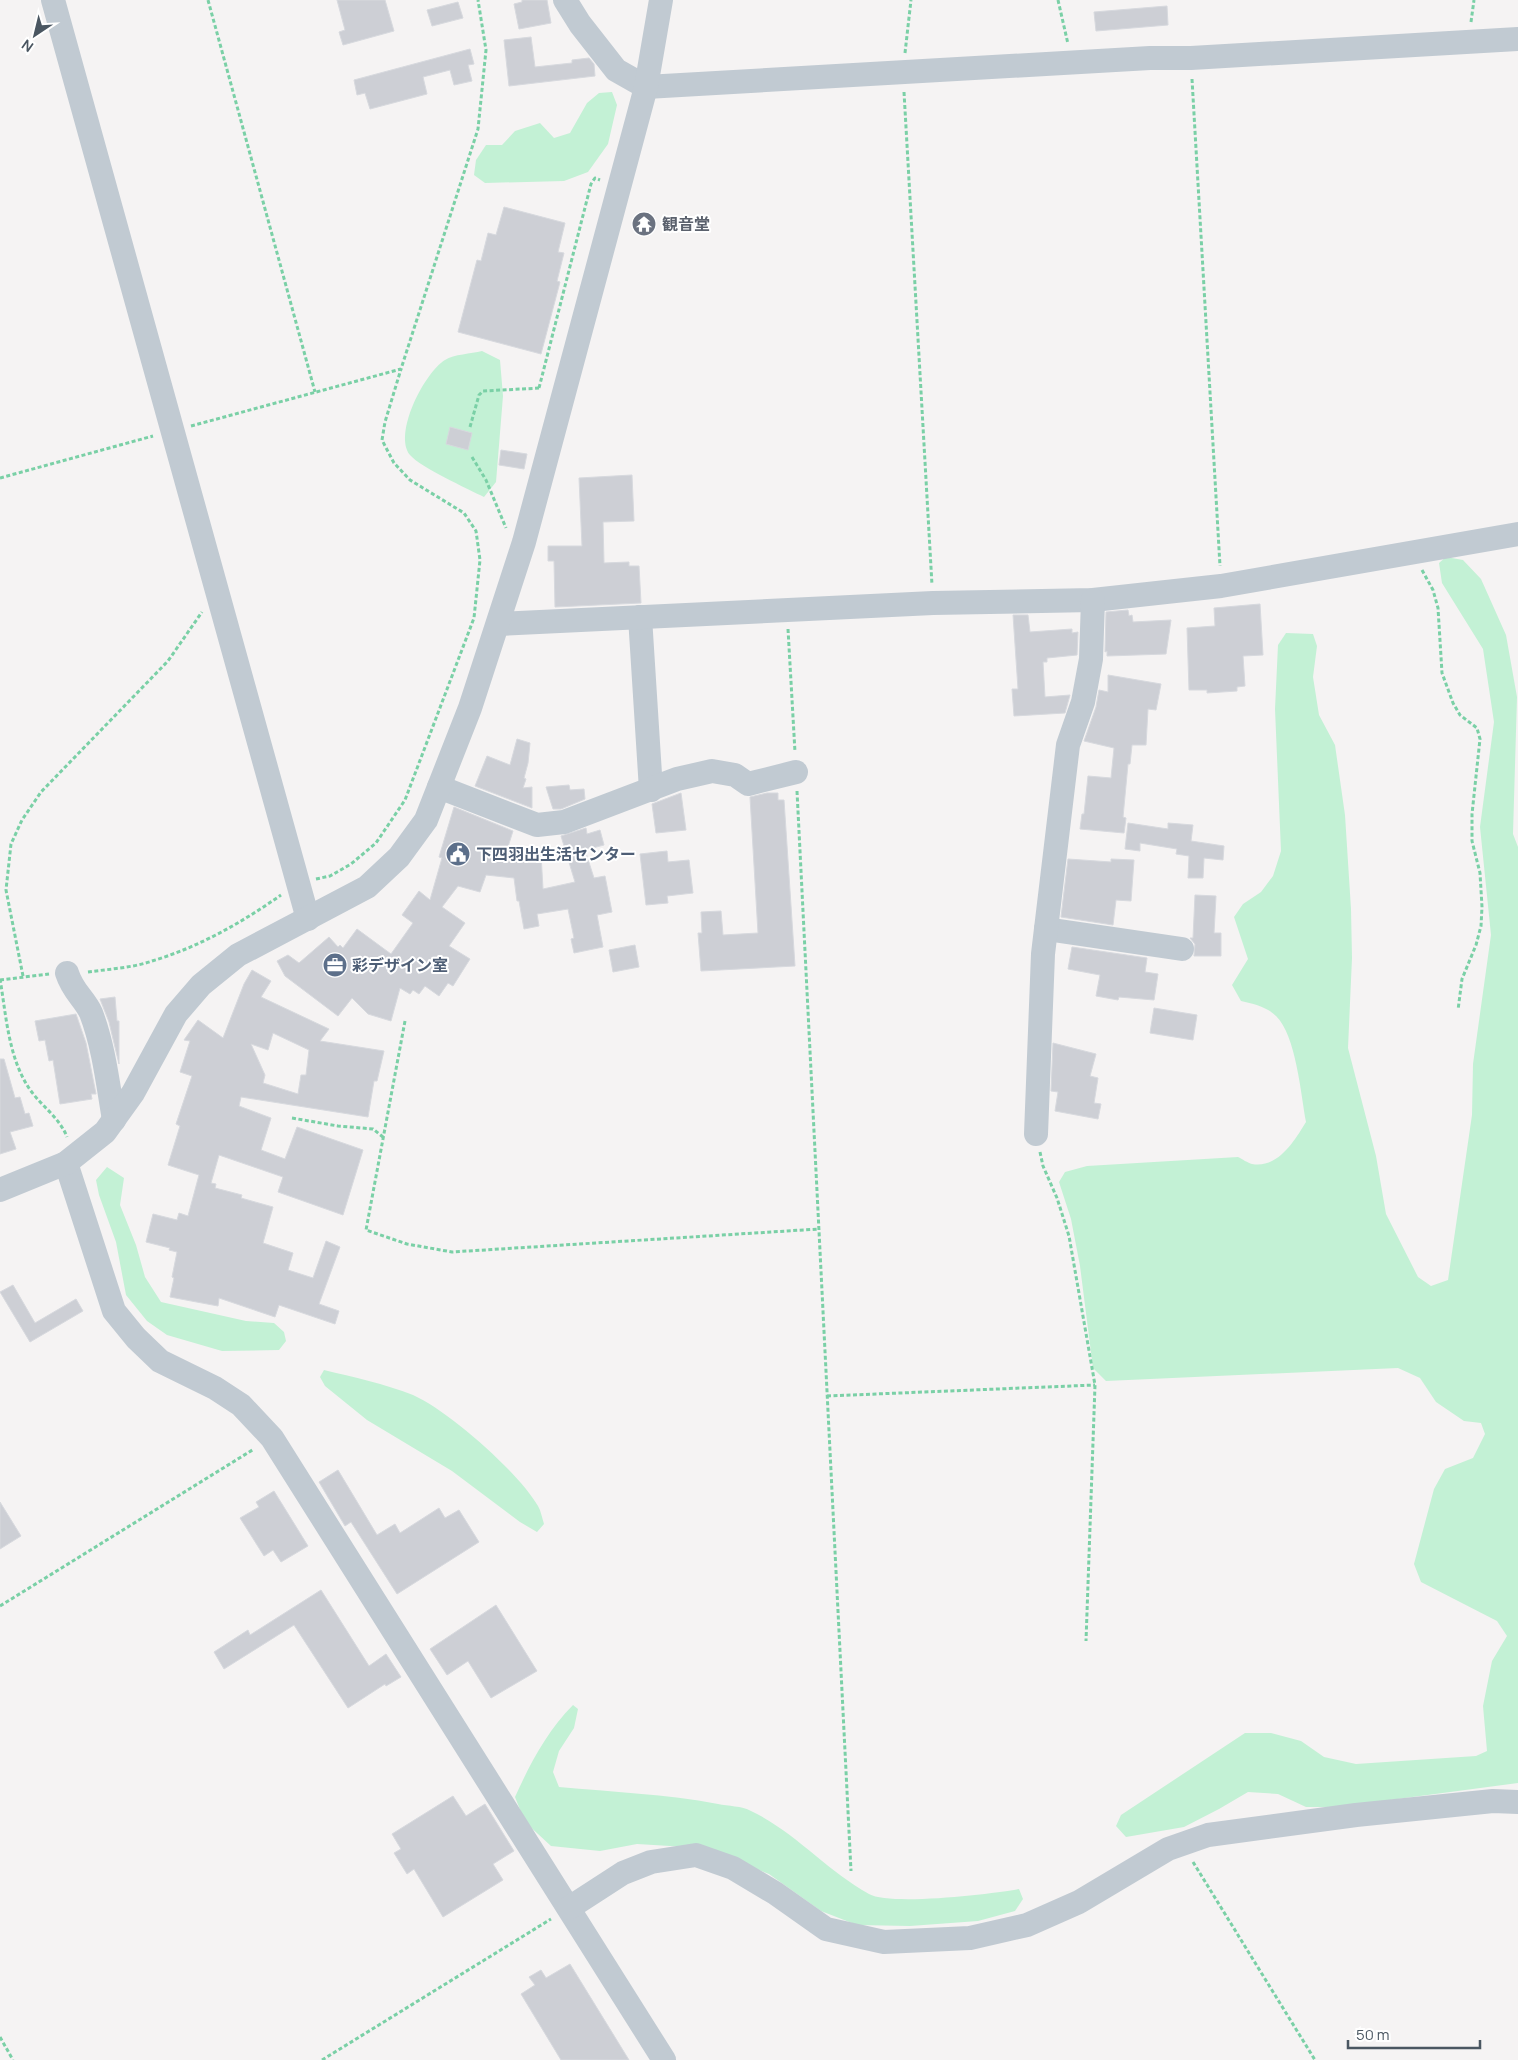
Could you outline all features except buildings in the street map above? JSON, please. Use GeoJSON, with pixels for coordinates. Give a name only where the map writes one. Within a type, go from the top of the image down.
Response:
{"type":"FeatureCollection","features":[{"type":"Feature","properties":{"kind":"street"},"geometry":{"type":"LineString","coordinates":[[53,0],[308,919]]}},
{"type":"Feature","properties":{"kind":"street"},"geometry":{"type":"LineString","coordinates":[[565,0],[580,24],[616,70],[646,87],[1072,62],[1191,58],[1518,39]]}},
{"type":"Feature","properties":{"kind":"street"},"geometry":{"type":"LineString","coordinates":[[0,1190],[70,1160],[105,1132],[133,1093],[176,1014],[201,985],[238,955],[368,887],[399,857],[426,820],[470,708],[520,555],[646,87],[661,0]]}},
{"type":"Feature","properties":{"kind":"street"},"geometry":{"type":"LineString","coordinates":[[498,624],[933,603],[1093,600],[1221,586],[1518,534]]}},
{"type":"Feature","properties":{"kind":"street"},"geometry":{"type":"LineString","coordinates":[[1036,1134],[1043,954],[1068,745],[1083,702],[1091,659],[1093,600]]}},
{"type":"Feature","properties":{"kind":"street"},"geometry":{"type":"LineString","coordinates":[[640,617],[651,790]]}},
{"type":"Feature","properties":{"kind":"street"},"geometry":{"type":"LineString","coordinates":[[440,786],[537,825],[564,822],[677,779],[712,771],[735,775],[748,784],[796,772]]}},
{"type":"Feature","properties":{"kind":"street"},"geometry":{"type":"LineString","coordinates":[[1046,930],[1182,949]]}},
{"type":"Feature","properties":{"kind":"street"},"geometry":{"type":"LineString","coordinates":[[67,973],[71,986],[90,1011],[99,1041],[114,1120]]}},
{"type":"Feature","properties":{"kind":"street"},"geometry":{"type":"LineString","coordinates":[[70,1160],[114,1311],[136,1338],[160,1361],[215,1388],[240,1405],[272,1438],[664,2060]]}},
{"type":"Feature","properties":{"kind":"street"},"geometry":{"type":"LineString","coordinates":[[569,1908],[623,1873],[651,1862],[696,1855],[733,1868],[826,1929],[884,1942],[970,1938],[1027,1925],[1079,1902],[1168,1849],[1208,1835],[1356,1815],[1493,1801],[1518,1802]]}},
{"type":"Feature","properties":{"kind":"path"},"geometry":{"type":"LineString","coordinates":[[208,0],[315,392]]}},
{"type":"Feature","properties":{"kind":"path"},"geometry":{"type":"LineString","coordinates":[[70,1160],[64,1128],[27,1086],[15,1062],[0,979],[67,973],[150,962],[200,944],[249,917],[297,883],[330,876],[351,864],[376,843],[405,800],[474,618],[480,560],[476,531],[464,513],[410,480],[394,463],[382,440],[385,422],[401,369],[478,129],[486,50],[478,0]]}},
{"type":"Feature","properties":{"kind":"path"},"geometry":{"type":"LineString","coordinates":[[910,0],[903,72],[933,603]]}},
{"type":"Feature","properties":{"kind":"path"},"geometry":{"type":"LineString","coordinates":[[1058,0],[1072,62]]}},
{"type":"Feature","properties":{"kind":"path"},"geometry":{"type":"LineString","coordinates":[[1191,58],[1221,586]]}},
{"type":"Feature","properties":{"kind":"path"},"geometry":{"type":"LineString","coordinates":[[540,388],[591,184],[595,178],[620,184]]}},
{"type":"Feature","properties":{"kind":"path"},"geometry":{"type":"LineString","coordinates":[[0,478],[401,369]]}},
{"type":"Feature","properties":{"kind":"path"},"geometry":{"type":"LineString","coordinates":[[470,427],[479,395],[483,391],[566,386]]}},
{"type":"Feature","properties":{"kind":"path"},"geometry":{"type":"LineString","coordinates":[[472,457],[486,480],[520,555]]}},
{"type":"Feature","properties":{"kind":"path"},"geometry":{"type":"LineString","coordinates":[[1411,552],[1433,590],[1438,608],[1442,672],[1453,703],[1460,715],[1477,728],[1480,739],[1472,814],[1472,841],[1480,873],[1481,926],[1476,945],[1462,979],[1458,1010]]}},
{"type":"Feature","properties":{"kind":"path"},"geometry":{"type":"LineString","coordinates":[[23,976],[6,890],[11,844],[22,820],[41,792],[168,661],[216,590]]}},
{"type":"Feature","properties":{"kind":"path"},"geometry":{"type":"LineString","coordinates":[[788,610],[851,1871]]}},
{"type":"Feature","properties":{"kind":"path"},"geometry":{"type":"LineString","coordinates":[[406,1021],[366,1230],[407,1244],[452,1252],[819,1230]]}},
{"type":"Feature","properties":{"kind":"path"},"geometry":{"type":"LineString","coordinates":[[292,1118],[338,1126],[373,1129],[383,1137]]}},
{"type":"Feature","properties":{"kind":"path"},"geometry":{"type":"LineString","coordinates":[[1036,1134],[1043,1166],[1057,1198],[1069,1236],[1095,1385],[1086,1641]]}},
{"type":"Feature","properties":{"kind":"path"},"geometry":{"type":"LineString","coordinates":[[827,1396],[1095,1385]]}},
{"type":"Feature","properties":{"kind":"path"},"geometry":{"type":"LineString","coordinates":[[0,1606],[272,1438]]}},
{"type":"Feature","properties":{"kind":"path"},"geometry":{"type":"LineString","coordinates":[[1182,1844],[1315,2060]]}},
{"type":"Feature","properties":{"kind":"path"},"geometry":{"type":"LineString","coordinates":[[322,2060],[569,1908]]}},
{"type":"Feature","properties":{"kind":"path"},"geometry":{"type":"LineString","coordinates":[[0,2037],[13,2060]]}},
{"type":"Feature","properties":{"kind":"green space"},"geometry":{"type":"Polygon","coordinates":[[[612,92],[617,105],[608,144],[588,172],[564,181],[485,183],[474,175],[476,160],[486,145],[502,145],[515,131],[540,123],[554,138],[570,133],[587,103],[599,93],[612,92]]]}},
{"type":"Feature","properties":{"kind":"green space"},"geometry":{"type":"Polygon","coordinates":[[[482,351],[500,360],[503,396],[496,482],[484,497],[445,478],[415,460],[410,455],[406,445],[405,433],[413,404],[428,377],[437,367],[453,356],[482,351]]]}},
{"type":"Feature","properties":{"kind":"green space"},"geometry":{"type":"Polygon","coordinates":[[[1446,557],[1463,560],[1481,579],[1506,635],[1517,697],[1513,834],[1518,847],[1518,1783],[1337,1807],[1306,1807],[1278,1794],[1248,1792],[1184,1827],[1126,1837],[1116,1826],[1121,1815],[1245,1733],[1271,1733],[1301,1741],[1324,1757],[1356,1764],[1476,1756],[1487,1751],[1483,1706],[1492,1661],[1507,1636],[1497,1621],[1421,1582],[1414,1564],[1434,1489],[1445,1469],[1473,1458],[1485,1434],[1481,1423],[1464,1421],[1436,1402],[1420,1378],[1398,1368],[1106,1381],[1093,1368],[1080,1266],[1071,1219],[1059,1182],[1065,1172],[1087,1166],[1238,1157],[1252,1164],[1270,1162],[1285,1152],[1306,1122],[1297,1066],[1283,1025],[1269,1010],[1241,1001],[1232,985],[1248,959],[1234,917],[1243,904],[1261,892],[1273,876],[1281,851],[1275,709],[1278,645],[1286,633],[1313,634],[1317,646],[1313,677],[1319,715],[1335,745],[1345,815],[1352,958],[1348,1048],[1376,1156],[1386,1214],[1418,1277],[1431,1286],[1448,1280],[1472,1115],[1473,1064],[1491,935],[1480,827],[1494,722],[1483,649],[1442,583],[1439,563],[1446,557]]]}},
{"type":"Feature","properties":{"kind":"green space"},"geometry":{"type":"Polygon","coordinates":[[[107,1167],[124,1178],[120,1205],[136,1245],[145,1277],[161,1302],[246,1321],[274,1323],[284,1332],[286,1341],[279,1350],[222,1351],[167,1335],[147,1321],[126,1295],[116,1242],[99,1195],[96,1180],[107,1167]]]}},
{"type":"Feature","properties":{"kind":"green space"},"geometry":{"type":"Polygon","coordinates":[[[324,1370],[369,1381],[413,1395],[445,1414],[482,1444],[515,1477],[538,1506],[544,1524],[537,1532],[520,1522],[452,1471],[367,1420],[325,1386],[320,1377],[324,1370]]]}},
{"type":"Feature","properties":{"kind":"green space"},"geometry":{"type":"Polygon","coordinates":[[[573,1705],[578,1709],[574,1728],[559,1751],[553,1772],[559,1787],[679,1798],[747,1809],[782,1829],[853,1884],[869,1894],[880,1897],[898,1899],[942,1898],[1019,1889],[1023,1899],[1015,1911],[978,1921],[910,1926],[857,1925],[821,1911],[769,1874],[703,1848],[637,1844],[600,1851],[551,1846],[525,1822],[515,1797],[540,1748],[573,1705]]]}},
{"type":"Feature","properties":{"kind":"place","name":"観音堂"},"geometry":{"type":"Point","coordinates":[644,224]}},
{"type":"Feature","properties":{"kind":"place","name":"下四羽出生活センター"},"geometry":{"type":"Point","coordinates":[458,854]}},
{"type":"Feature","properties":{"kind":"place","name":"彩デザイン室"},"geometry":{"type":"Point","coordinates":[335,965]}}]}
